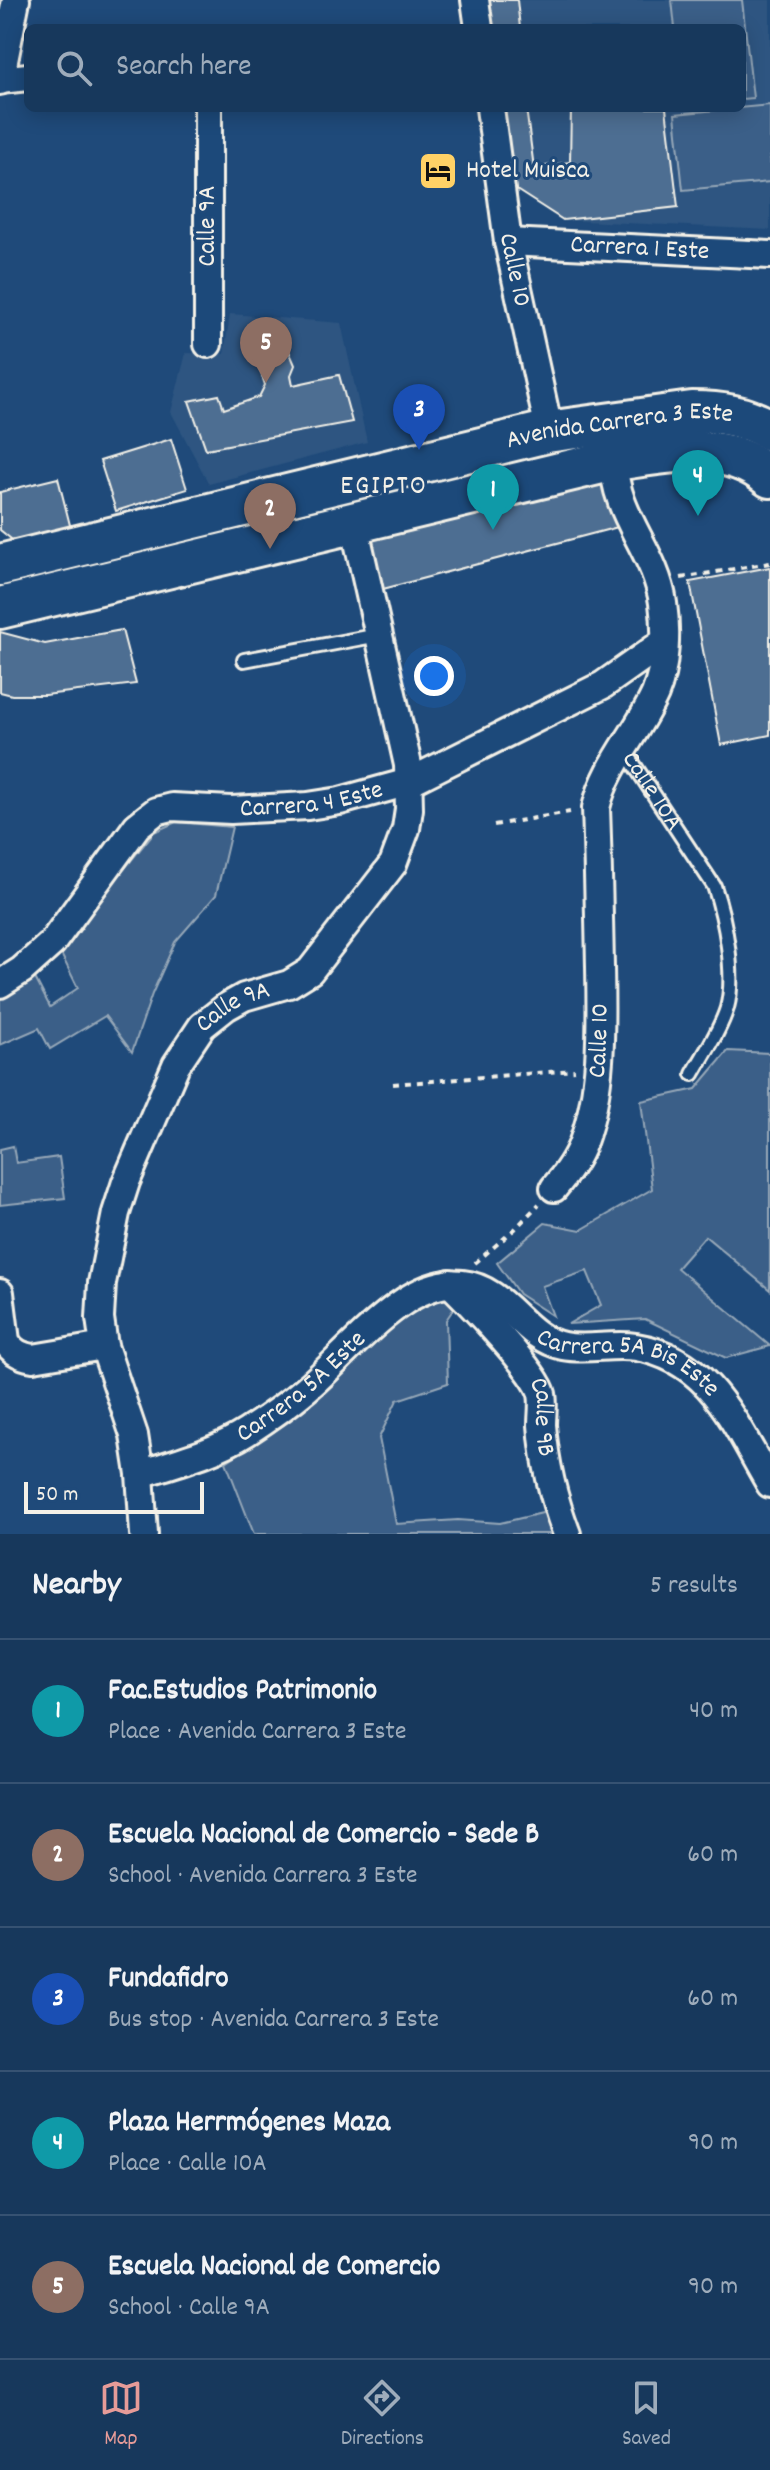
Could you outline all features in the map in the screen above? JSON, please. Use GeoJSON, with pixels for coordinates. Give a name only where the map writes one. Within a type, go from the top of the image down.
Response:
{"type":"FeatureCollection","features":[{"type":"Feature","properties":{"kind":"main road","name":"Avenida Carrera 3 Este"},"geometry":{"type":"LineString","coordinates":[[0,565],[547,432],[692,412],[746,418],[770,430]]}},
{"type":"Feature","properties":{"kind":"main road","name":"Avenida Carrera 3 Este"},"geometry":{"type":"LineString","coordinates":[[0,608],[614,460],[680,452],[711,453],[741,460],[768,475]]}},
{"type":"Feature","properties":{"kind":"street"},"geometry":{"type":"LineString","coordinates":[[16,0],[0,80],[24,77]]}},
{"type":"Feature","properties":{"kind":"street"},"geometry":{"type":"LineString","coordinates":[[475,0],[478,24]]}},
{"type":"Feature","properties":{"kind":"street","name":"Calle 9A"},"geometry":{"type":"LineString","coordinates":[[208,112],[208,344]]}},
{"type":"Feature","properties":{"kind":"street","name":"Calle 10"},"geometry":{"type":"LineString","coordinates":[[491,112],[508,242],[547,432]]}},
{"type":"Feature","properties":{"kind":"street","name":"Carrera 1 Este"},"geometry":{"type":"LineString","coordinates":[[508,242],[770,255]]}},
{"type":"Feature","properties":{"kind":"street","name":"Calle 10A"},"geometry":{"type":"LineString","coordinates":[[614,460],[613,474],[622,507],[647,552],[659,582],[663,603],[664,642],[655,693],[623,748]]}},
{"type":"Feature","properties":{"kind":"street","name":"Calle 9A"},"geometry":{"type":"LineString","coordinates":[[144,1534],[134,1435],[104,1346],[100,1318],[102,1283],[116,1213],[176,1065],[202,1026],[244,997],[300,979],[319,962],[393,864],[406,829],[408,765],[354,524]]}},
{"type":"Feature","properties":{"kind":"street","name":"Carrera 4 Este"},"geometry":{"type":"LineString","coordinates":[[0,984],[30,964],[52,943],[137,826],[156,811],[172,807],[257,810],[308,806],[340,801],[409,782],[603,685],[664,642]]}},
{"type":"Feature","properties":{"kind":"street","name":"Calle 10"},"geometry":{"type":"LineString","coordinates":[[554,1188],[583,1142],[593,1101],[601,1026],[596,808],[601,787],[623,748]]}},
{"type":"Feature","properties":{"kind":"street","name":"Carrera 5A Este"},"geometry":{"type":"LineString","coordinates":[[140,1474],[225,1445],[305,1389],[409,1298],[450,1283]]}},
{"type":"Feature","properties":{"kind":"street","name":"Carrera 5A Bis Este"},"geometry":{"type":"LineString","coordinates":[[450,1283],[472,1286],[492,1294],[532,1331],[552,1342],[574,1347],[631,1346],[684,1364],[713,1388],[770,1484]]}},
{"type":"Feature","properties":{"kind":"street","name":"Calle 9B"},"geometry":{"type":"LineString","coordinates":[[450,1283],[535,1379],[542,1394],[549,1481],[567,1534]]}},
{"type":"Feature","properties":{"kind":"street"},"geometry":{"type":"LineString","coordinates":[[0,1293],[6,1341],[15,1352],[33,1358],[104,1346]]}},
{"type":"Feature","properties":{"kind":"lane"},"geometry":{"type":"LineString","coordinates":[[244,660],[379,635]]}},
{"type":"Feature","properties":{"kind":"lane","name":"Calle 10A"},"geometry":{"type":"LineString","coordinates":[[623,748],[714,886],[720,905],[729,961],[727,1009],[693,1074]]}},
{"type":"Feature","properties":{"kind":"path"},"geometry":{"type":"LineString","coordinates":[[659,582],[770,563]]}},
{"type":"Feature","properties":{"kind":"path"},"geometry":{"type":"LineString","coordinates":[[494,825],[596,808]]}},
{"type":"Feature","properties":{"kind":"path"},"geometry":{"type":"LineString","coordinates":[[393,1084],[597,1068]]}},
{"type":"Feature","properties":{"kind":"path"},"geometry":{"type":"LineString","coordinates":[[450,1283],[515,1229],[554,1188]]}},
{"type":"Feature","properties":{"kind":"shaded area"},"geometry":{"type":"Polygon","coordinates":[[[484,0],[770,0],[770,230],[563,220],[504,181],[496,112],[746,112],[746,24],[487,24],[484,0]]]}},
{"type":"Feature","properties":{"kind":"shaded area"},"geometry":{"type":"Polygon","coordinates":[[[672,0],[742,0],[745,24],[675,24],[672,0]]]}},
{"type":"Feature","properties":{"kind":"shaded area"},"geometry":{"type":"Polygon","coordinates":[[[746,36],[753,98],[746,99],[746,36]]]}},
{"type":"Feature","properties":{"kind":"shaded area"},"geometry":{"type":"Polygon","coordinates":[[[770,105],[770,182],[683,190],[675,114],[746,112],[746,107],[770,105]]]}},
{"type":"Feature","properties":{"kind":"shaded area"},"geometry":{"type":"Polygon","coordinates":[[[230,314],[341,323],[367,442],[209,484],[171,412],[186,353],[224,354],[230,314]]]}},
{"type":"Feature","properties":{"kind":"shaded area"},"geometry":{"type":"Polygon","coordinates":[[[176,822],[232,827],[216,895],[175,942],[152,994],[132,1052],[105,1016],[50,1049],[39,1028],[0,1045],[0,998],[34,976],[50,1007],[78,988],[59,950],[154,832],[176,822]]]}},
{"type":"Feature","properties":{"kind":"shaded area"},"geometry":{"type":"Polygon","coordinates":[[[728,1051],[770,1053],[770,1290],[705,1236],[677,1268],[770,1346],[726,1358],[645,1319],[568,1324],[601,1305],[587,1271],[542,1286],[553,1316],[519,1294],[497,1263],[545,1223],[581,1230],[652,1189],[641,1101],[696,1089],[728,1051]]]}},
{"type":"Feature","properties":{"kind":"shaded area"},"geometry":{"type":"Polygon","coordinates":[[[13,1146],[16,1163],[59,1157],[65,1198],[0,1205],[0,1149],[13,1146]]]}},
{"type":"Feature","properties":{"kind":"shaded area"},"geometry":{"type":"Polygon","coordinates":[[[443,1293],[457,1304],[446,1320],[448,1383],[397,1400],[379,1438],[396,1524],[458,1520],[500,1523],[551,1511],[560,1534],[254,1534],[226,1462],[302,1411],[389,1330],[443,1293]]]}},
{"type":"Feature","properties":{"kind":"building"},"geometry":{"type":"Polygon","coordinates":[[[484,0],[517,0],[520,24],[487,24],[484,0]]]}},
{"type":"Feature","properties":{"kind":"building"},"geometry":{"type":"Polygon","coordinates":[[[496,112],[527,112],[534,168],[570,162],[571,112],[666,112],[678,207],[563,220],[504,182],[496,112]]]}},
{"type":"Feature","properties":{"kind":"building"},"geometry":{"type":"Polygon","coordinates":[[[281,332],[295,365],[291,375],[293,385],[339,375],[352,422],[206,449],[189,401],[219,395],[224,409],[259,397],[265,385],[252,347],[281,332]]]}},
{"type":"Feature","properties":{"kind":"building"},"geometry":{"type":"Polygon","coordinates":[[[171,439],[187,489],[116,511],[100,461],[171,439]]]}},
{"type":"Feature","properties":{"kind":"building"},"geometry":{"type":"Polygon","coordinates":[[[603,472],[618,527],[383,589],[368,534],[603,472]]]}},
{"type":"Feature","properties":{"kind":"building"},"geometry":{"type":"Polygon","coordinates":[[[58,478],[71,529],[16,543],[0,530],[0,492],[58,478]]]}},
{"type":"Feature","properties":{"kind":"building"},"geometry":{"type":"Polygon","coordinates":[[[770,567],[770,735],[721,745],[690,582],[770,567]]]}},
{"type":"Feature","properties":{"kind":"building"},"geometry":{"type":"Polygon","coordinates":[[[122,630],[136,684],[45,695],[0,692],[0,632],[45,644],[122,630]]]}},
{"type":"Feature","properties":{"kind":"place","name":"Hotel Muisca"},"geometry":{"type":"Point","coordinates":[438,171]}},
{"type":"Feature","properties":{"kind":"place","name":"Escuela Nacional de Comercio"},"geometry":{"type":"Point","coordinates":[266,383]}},
{"type":"Feature","properties":{"kind":"place","name":"Fundafidro"},"geometry":{"type":"Point","coordinates":[419,450]}},
{"type":"Feature","properties":{"kind":"place","name":"Plaza Herrmógenes Maza"},"geometry":{"type":"Point","coordinates":[698,516]}},
{"type":"Feature","properties":{"kind":"place","name":"Fac.Estudios Patrimonio"},"geometry":{"type":"Point","coordinates":[493,530]}},
{"type":"Feature","properties":{"kind":"place","name":"Escuela Nacional de Comercio - Sede B"},"geometry":{"type":"Point","coordinates":[270,549]}},
{"type":"Feature","properties":{"kind":"district","name":"EGIPTO"},"geometry":{"type":"Point","coordinates":[384,488]}}]}
